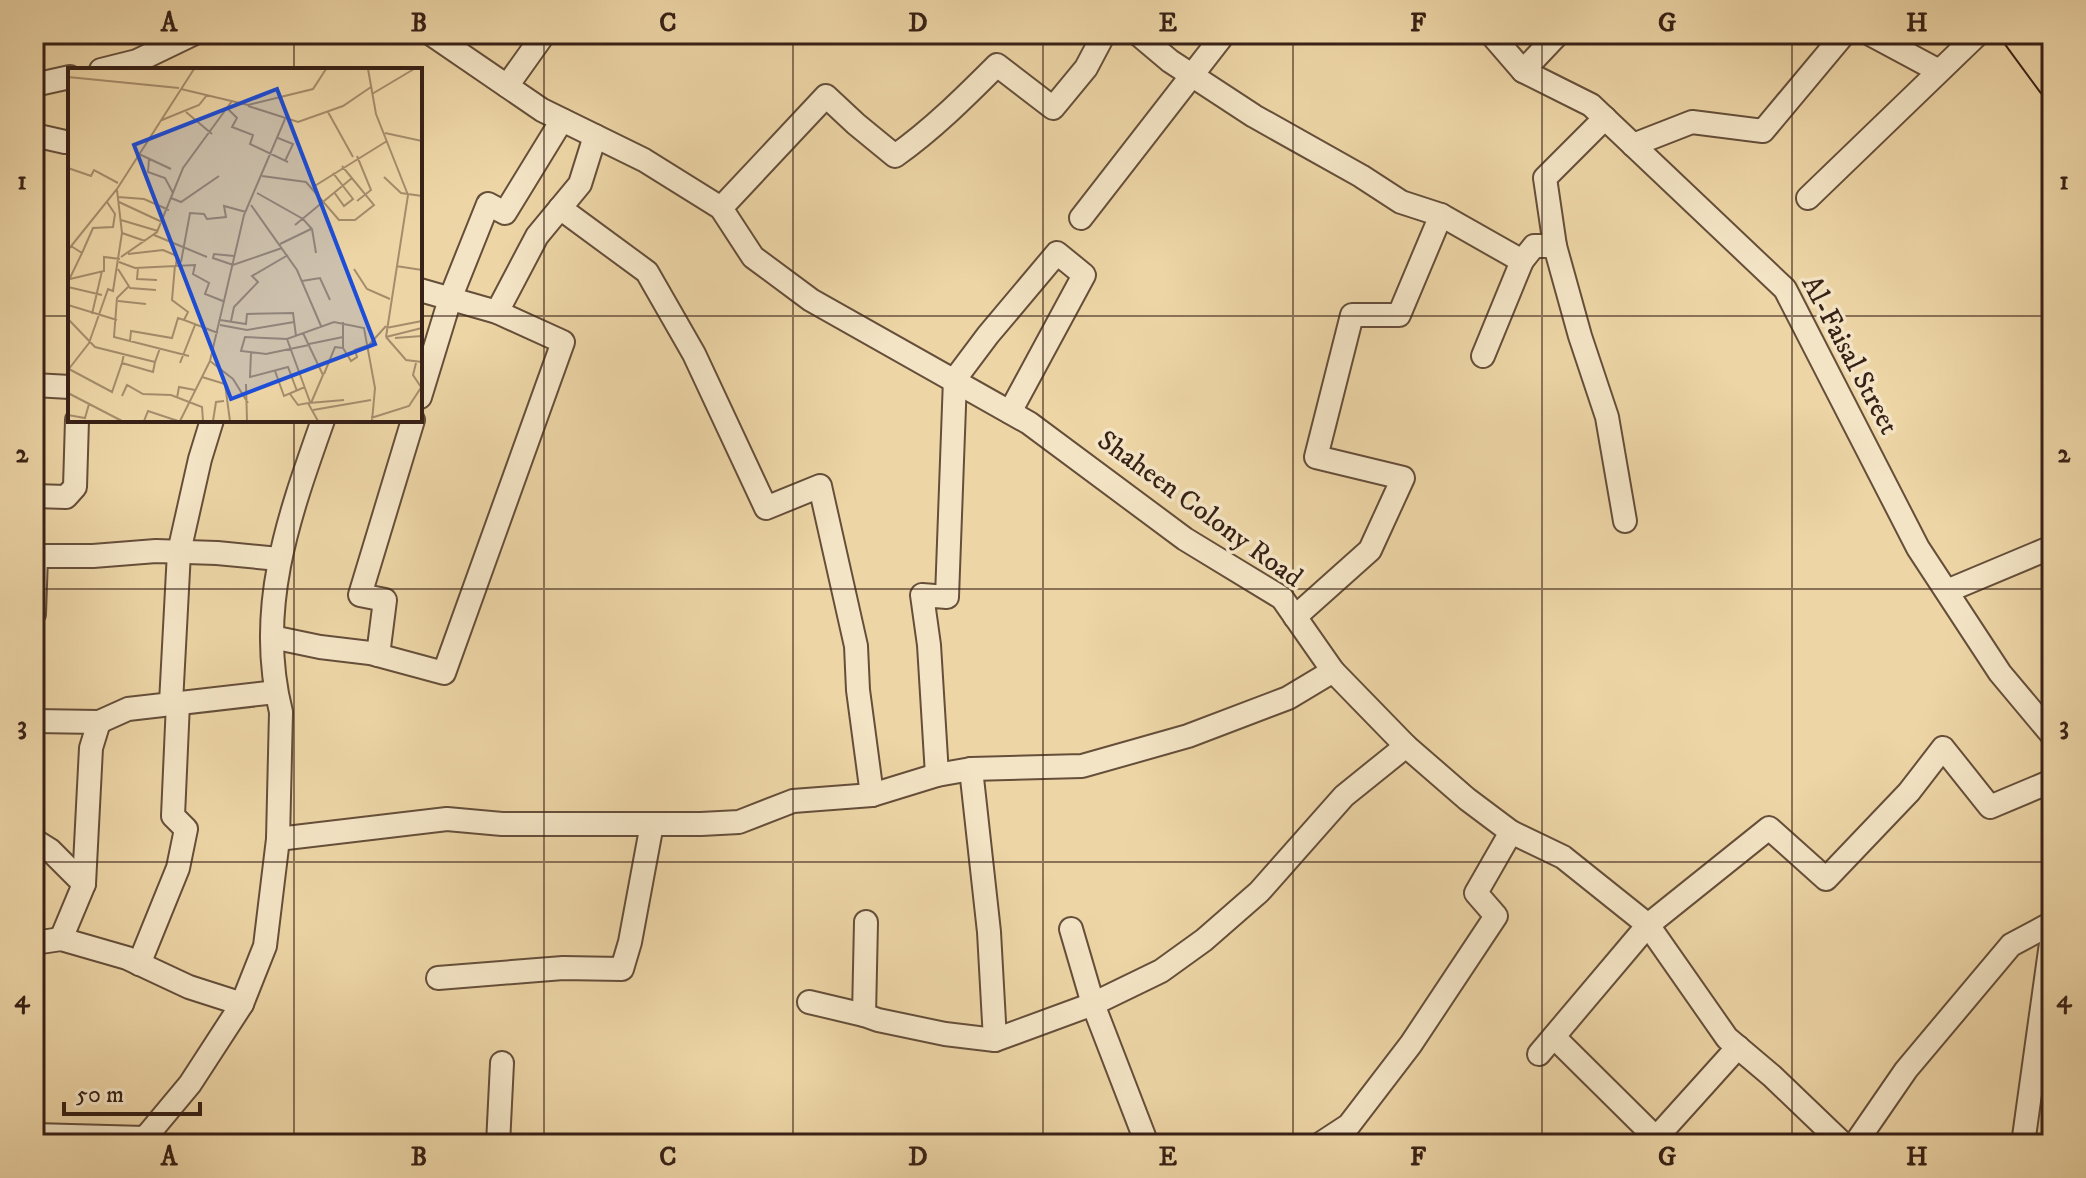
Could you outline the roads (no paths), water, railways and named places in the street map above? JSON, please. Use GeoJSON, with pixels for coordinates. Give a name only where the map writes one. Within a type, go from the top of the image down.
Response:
{"type":"FeatureCollection","features":[{"type":"Feature","properties":{"kind":"main road"},"geometry":{"type":"LineString","coordinates":[[2016,34],[2052,83]]}},
{"type":"Feature","properties":{"kind":"main road"},"geometry":{"type":"LineString","coordinates":[[2037,34],[2052,54]]}},
{"type":"Feature","properties":{"kind":"street"},"geometry":{"type":"LineString","coordinates":[[109,68],[137,61],[193,34]]}},
{"type":"Feature","properties":{"kind":"street","name":"Shaheen Colony Road"},"geometry":{"type":"LineString","coordinates":[[431,34],[542,110],[644,160],[721,208],[753,257],[811,300],[1029,423],[1185,539],[1282,598],[1333,671],[1406,746],[1511,832],[1563,857],[1648,925],[1727,1038],[1843,1144]]}},
{"type":"Feature","properties":{"kind":"street"},"geometry":{"type":"LineString","coordinates":[[507,86],[544,34]]}},
{"type":"Feature","properties":{"kind":"street"},"geometry":{"type":"LineString","coordinates":[[721,208],[826,96],[895,156],[950,112],[997,65],[1053,108],[1086,68],[1104,34]]}},
{"type":"Feature","properties":{"kind":"street"},"geometry":{"type":"LineString","coordinates":[[1138,34],[1170,61],[1254,116],[1401,202],[1441,215],[1522,261]]}},
{"type":"Feature","properties":{"kind":"street"},"geometry":{"type":"LineString","coordinates":[[1081,218],[1224,34]]}},
{"type":"Feature","properties":{"kind":"street","name":"Al-Faisal Street"},"geometry":{"type":"LineString","coordinates":[[1491,34],[1523,71],[1591,105],[1785,289],[1918,548],[2000,673],[2052,735]]}},
{"type":"Feature","properties":{"kind":"street"},"geometry":{"type":"LineString","coordinates":[[1523,71],[1558,34]]}},
{"type":"Feature","properties":{"kind":"street"},"geometry":{"type":"LineString","coordinates":[[1633,145],[1692,122],[1763,131],[1844,34]]}},
{"type":"Feature","properties":{"kind":"street"},"geometry":{"type":"LineString","coordinates":[[1870,34],[1939,71]]}},
{"type":"Feature","properties":{"kind":"street"},"geometry":{"type":"LineString","coordinates":[[1808,198],[1978,34]]}},
{"type":"Feature","properties":{"kind":"street"},"geometry":{"type":"LineString","coordinates":[[169,68],[170,46]]}},
{"type":"Feature","properties":{"kind":"street"},"geometry":{"type":"LineString","coordinates":[[34,85],[68,77]]}},
{"type":"Feature","properties":{"kind":"street"},"geometry":{"type":"LineString","coordinates":[[1605,118],[1545,178],[1555,246],[1607,417],[1625,521]]}},
{"type":"Feature","properties":{"kind":"street"},"geometry":{"type":"LineString","coordinates":[[422,390],[450,299],[488,204],[505,213],[562,120]]}},
{"type":"Feature","properties":{"kind":"street"},"geometry":{"type":"LineString","coordinates":[[34,135],[65,142]]}},
{"type":"Feature","properties":{"kind":"street"},"geometry":{"type":"LineString","coordinates":[[497,312],[537,236],[580,184],[595,136]]}},
{"type":"Feature","properties":{"kind":"street"},"geometry":{"type":"LineString","coordinates":[[560,208],[647,272],[694,354],[766,508],[820,486],[856,646],[858,690],[872,795]]}},
{"type":"Feature","properties":{"kind":"street"},"geometry":{"type":"LineString","coordinates":[[1295,617],[1370,550],[1403,478],[1316,457],[1352,315],[1399,315],[1441,215]]}},
{"type":"Feature","properties":{"kind":"street"},"geometry":{"type":"LineString","coordinates":[[1483,356],[1522,261],[1534,246],[1555,246]]}},
{"type":"Feature","properties":{"kind":"street"},"geometry":{"type":"LineString","coordinates":[[937,775],[929,645],[922,595],[947,597],[955,379],[1057,253],[1084,275],[1010,412]]}},
{"type":"Feature","properties":{"kind":"street"},"geometry":{"type":"LineString","coordinates":[[272,637],[378,655],[444,673],[563,342],[497,312],[422,291]]}},
{"type":"Feature","properties":{"kind":"street"},"geometry":{"type":"LineString","coordinates":[[34,385],[68,387]]}},
{"type":"Feature","properties":{"kind":"street"},"geometry":{"type":"LineString","coordinates":[[34,496],[66,497],[75,487],[77,422]]}},
{"type":"Feature","properties":{"kind":"street"},"geometry":{"type":"LineString","coordinates":[[139,964],[178,868],[186,829],[173,816],[179,552],[211,422]]}},
{"type":"Feature","properties":{"kind":"street"},"geometry":{"type":"LineString","coordinates":[[34,1135],[145,1138],[190,1084],[242,1004],[265,946],[278,839],[281,712],[276,692],[271,621],[279,559],[322,422]]}},
{"type":"Feature","properties":{"kind":"street"},"geometry":{"type":"LineString","coordinates":[[378,655],[385,600],[360,595],[412,422]]}},
{"type":"Feature","properties":{"kind":"street"},"geometry":{"type":"LineString","coordinates":[[1947,591],[2052,547]]}},
{"type":"Feature","properties":{"kind":"street"},"geometry":{"type":"LineString","coordinates":[[34,614],[35,556],[156,551],[279,559]]}},
{"type":"Feature","properties":{"kind":"street"},"geometry":{"type":"LineString","coordinates":[[278,839],[447,819],[502,824],[739,822],[793,801],[872,795],[937,775],[971,769],[1082,766],[1202,731],[1288,698],[1333,671]]}},
{"type":"Feature","properties":{"kind":"street"},"geometry":{"type":"LineString","coordinates":[[34,721],[99,722],[128,709],[276,692]]}},
{"type":"Feature","properties":{"kind":"street"},"geometry":{"type":"LineString","coordinates":[[61,939],[84,884],[91,748],[99,722]]}},
{"type":"Feature","properties":{"kind":"street"},"geometry":{"type":"LineString","coordinates":[[809,1002],[945,1034],[995,1040],[1093,1004],[1161,971],[1204,940],[1259,892],[1344,796],[1406,746]]}},
{"type":"Feature","properties":{"kind":"street"},"geometry":{"type":"LineString","coordinates":[[1539,1054],[1648,925],[1769,828],[1826,879],[1909,792],[1943,748],[1990,807],[2052,781]]}},
{"type":"Feature","properties":{"kind":"street"},"geometry":{"type":"LineString","coordinates":[[971,769],[989,932],[995,1040]]}},
{"type":"Feature","properties":{"kind":"street"},"geometry":{"type":"LineString","coordinates":[[438,978],[563,968],[622,969],[652,824]]}},
{"type":"Feature","properties":{"kind":"street"},"geometry":{"type":"LineString","coordinates":[[1320,1144],[1349,1125],[1411,1044],[1496,916],[1476,893],[1511,832]]}},
{"type":"Feature","properties":{"kind":"street"},"geometry":{"type":"LineString","coordinates":[[34,840],[50,850],[84,884]]}},
{"type":"Feature","properties":{"kind":"street"},"geometry":{"type":"LineString","coordinates":[[864,1015],[866,922]]}},
{"type":"Feature","properties":{"kind":"street"},"geometry":{"type":"LineString","coordinates":[[1855,1144],[1906,1070],[2011,945],[2052,923]]}},
{"type":"Feature","properties":{"kind":"street"},"geometry":{"type":"LineString","coordinates":[[1071,929],[1093,1004],[1147,1144]]}},
{"type":"Feature","properties":{"kind":"street"},"geometry":{"type":"LineString","coordinates":[[2023,1144],[2052,936]]}},
{"type":"Feature","properties":{"kind":"street"},"geometry":{"type":"LineString","coordinates":[[34,943],[61,939],[127,958],[189,987],[242,1004]]}},
{"type":"Feature","properties":{"kind":"street"},"geometry":{"type":"LineString","coordinates":[[1554,1037],[1656,1138],[1738,1047]]}},
{"type":"Feature","properties":{"kind":"street"},"geometry":{"type":"LineString","coordinates":[[498,1144],[502,1063]]}}]}
